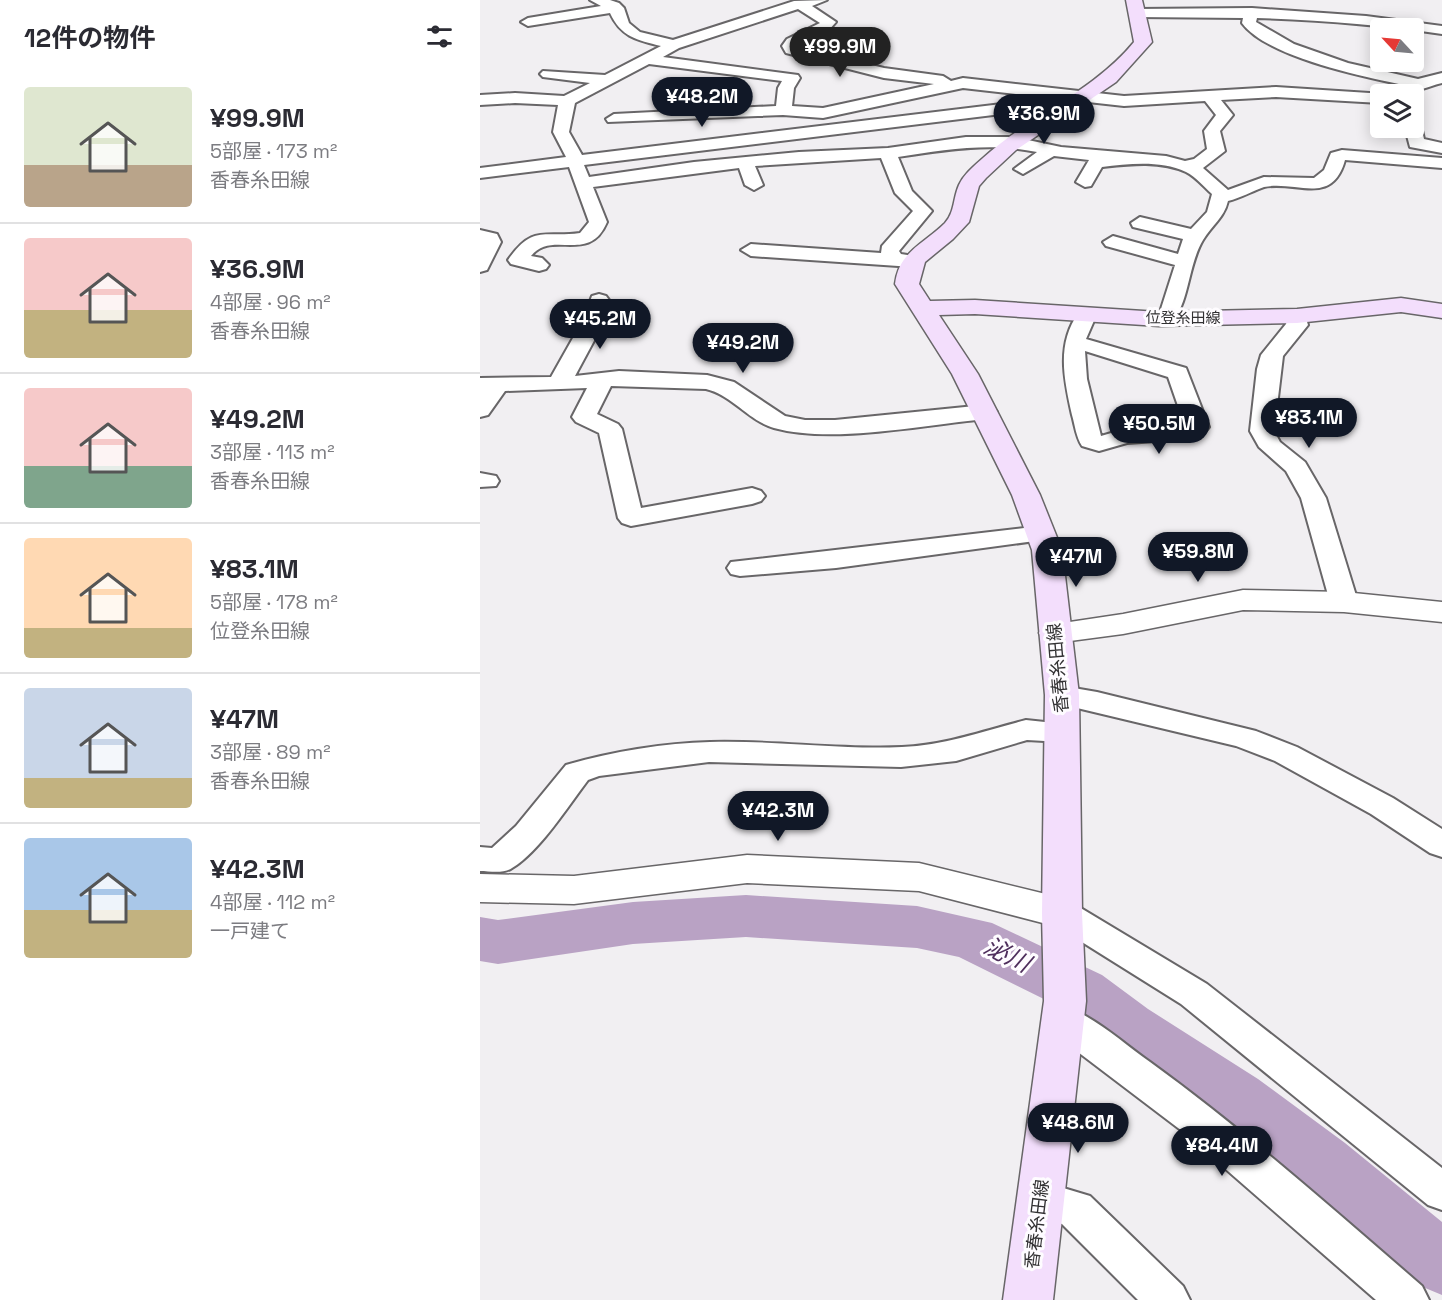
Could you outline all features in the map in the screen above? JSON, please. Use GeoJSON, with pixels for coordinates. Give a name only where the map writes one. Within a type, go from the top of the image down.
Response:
{"type":"FeatureCollection","features":[{"type":"Feature","properties":{"kind":"main road"},"geometry":{"type":"LineString","coordinates":[[904,260],[953,228],[964,213],[969,185],[1012,143],[1116,75],[1143,42],[1136,7]]}},
{"type":"Feature","properties":{"kind":"main road","name":"香春糸田線"},"geometry":{"type":"LineString","coordinates":[[904,260],[907,269],[907,284],[924,308],[985,412],[1026,495],[1047,550],[1062,696],[1064,1010],[1028,1300]]}},
{"type":"Feature","properties":{"kind":"main road","name":"位登糸田線"},"geometry":{"type":"LineString","coordinates":[[924,308],[975,307],[1086,316],[1165,319],[1297,315],[1401,305],[1442,311]]}},
{"type":"Feature","properties":{"kind":"street"},"geometry":{"type":"LineString","coordinates":[[597,0],[616,8],[623,25],[635,35],[674,45]]}},
{"type":"Feature","properties":{"kind":"street"},"geometry":{"type":"LineString","coordinates":[[480,100],[515,98],[567,101],[674,45],[799,4],[820,0]]}},
{"type":"Feature","properties":{"kind":"street"},"geometry":{"type":"LineString","coordinates":[[799,4],[829,22],[823,28],[792,42],[789,46],[791,50],[884,73],[1124,100],[1292,92],[1370,97]]}},
{"type":"Feature","properties":{"kind":"street"},"geometry":{"type":"LineString","coordinates":[[1136,7],[1369,20],[1442,30]]}},
{"type":"Feature","properties":{"kind":"street"},"geometry":{"type":"LineString","coordinates":[[528,22],[616,8]]}},
{"type":"Feature","properties":{"kind":"street"},"geometry":{"type":"LineString","coordinates":[[1252,12],[1249,23],[1255,30],[1282,46],[1306,56],[1418,84],[1442,78]]}},
{"type":"Feature","properties":{"kind":"street"},"geometry":{"type":"LineString","coordinates":[[1424,40],[1442,39]]}},
{"type":"Feature","properties":{"kind":"street"},"geometry":{"type":"LineString","coordinates":[[647,59],[792,78],[783,99],[783,110]]}},
{"type":"Feature","properties":{"kind":"street"},"geometry":{"type":"LineString","coordinates":[[548,74],[608,80]]}},
{"type":"Feature","properties":{"kind":"street"},"geometry":{"type":"LineString","coordinates":[[1254,93],[1253,89],[1262,77]]}},
{"type":"Feature","properties":{"kind":"street"},"geometry":{"type":"LineString","coordinates":[[614,119],[783,110],[828,112],[963,83]]}},
{"type":"Feature","properties":{"kind":"street"},"geometry":{"type":"LineString","coordinates":[[1186,166],[1200,163],[1216,151],[1212,131],[1225,115],[1209,96]]}},
{"type":"Feature","properties":{"kind":"street"},"geometry":{"type":"LineString","coordinates":[[539,265],[535,262],[518,260],[531,244],[546,240],[581,240],[591,236],[598,222],[575,161],[561,132],[567,101]]}},
{"type":"Feature","properties":{"kind":"street"},"geometry":{"type":"LineString","coordinates":[[480,173],[1026,106],[1066,107]]}},
{"type":"Feature","properties":{"kind":"street"},"geometry":{"type":"LineString","coordinates":[[828,112],[836,130],[836,156]]}},
{"type":"Feature","properties":{"kind":"street"},"geometry":{"type":"LineString","coordinates":[[1415,138],[1416,143],[1442,148]]}},
{"type":"Feature","properties":{"kind":"street"},"geometry":{"type":"LineString","coordinates":[[584,183],[745,162],[888,153],[966,142],[1012,143],[1051,150],[1166,161],[1186,166],[1207,179],[1221,192],[1216,213],[1196,236],[1170,312],[1165,319]]}},
{"type":"Feature","properties":{"kind":"street"},"geometry":{"type":"LineString","coordinates":[[1023,170],[1051,150]]}},
{"type":"Feature","properties":{"kind":"street"},"geometry":{"type":"LineString","coordinates":[[888,153],[904,193],[922,211],[889,250],[904,260]]}},
{"type":"Feature","properties":{"kind":"street"},"geometry":{"type":"LineString","coordinates":[[1220,197],[1230,196],[1267,181],[1312,184],[1329,176],[1335,169],[1337,157],[1342,155],[1442,163]]}},
{"type":"Feature","properties":{"kind":"street"},"geometry":{"type":"LineString","coordinates":[[1085,182],[1096,162],[1126,161],[1129,158]]}},
{"type":"Feature","properties":{"kind":"street"},"geometry":{"type":"LineString","coordinates":[[745,162],[754,185]]}},
{"type":"Feature","properties":{"kind":"street"},"geometry":{"type":"LineString","coordinates":[[1140,223],[1196,236]]}},
{"type":"Feature","properties":{"kind":"street"},"geometry":{"type":"LineString","coordinates":[[480,236],[490,238],[491,242],[480,267]]}},
{"type":"Feature","properties":{"kind":"street"},"geometry":{"type":"LineString","coordinates":[[1113,242],[1186,262]]}},
{"type":"Feature","properties":{"kind":"street"},"geometry":{"type":"LineString","coordinates":[[751,250],[904,260]]}},
{"type":"Feature","properties":{"kind":"street"},"geometry":{"type":"LineString","coordinates":[[559,384],[593,322],[599,300]]}},
{"type":"Feature","properties":{"kind":"street"},"geometry":{"type":"LineString","coordinates":[[1297,315],[1298,325],[1272,355],[1268,369],[1263,439],[1294,465],[1313,496],[1344,602]]}},
{"type":"Feature","properties":{"kind":"street"},"geometry":{"type":"LineString","coordinates":[[1075,345],[1088,345],[1178,373],[1197,428],[1192,433],[1125,436],[1099,444],[1090,441],[1074,364],[1075,345],[1086,316]]}},
{"type":"Feature","properties":{"kind":"street"},"geometry":{"type":"LineString","coordinates":[[480,410],[489,385],[559,384],[619,378],[707,382],[726,387],[778,422],[805,427],[835,427],[985,412]]}},
{"type":"Feature","properties":{"kind":"street"},"geometry":{"type":"LineString","coordinates":[[602,381],[584,417],[610,429],[632,518],[752,496]]}},
{"type":"Feature","properties":{"kind":"street"},"geometry":{"type":"LineString","coordinates":[[740,568],[757,564],[833,560],[915,547],[1041,534]]}},
{"type":"Feature","properties":{"kind":"street"},"geometry":{"type":"LineString","coordinates":[[1055,633],[1124,624],[1243,600],[1344,602],[1442,612]]}},
{"type":"Feature","properties":{"kind":"street"},"geometry":{"type":"LineString","coordinates":[[1062,696],[1097,701],[1245,738],[1286,754],[1382,806],[1442,844]]}},
{"type":"Feature","properties":{"kind":"street"},"geometry":{"type":"LineString","coordinates":[[485,873],[528,834],[577,772],[599,766],[709,752],[901,756],[956,751],[1026,730],[1062,732]]}},
{"type":"Feature","properties":{"kind":"street"},"geometry":{"type":"LineString","coordinates":[[485,873],[574,890],[747,869],[920,877],[1062,913],[1194,994],[1442,1192]]}},
{"type":"Feature","properties":{"kind":"street"},"geometry":{"type":"LineString","coordinates":[[1064,1010],[1117,1057],[1232,1147],[1407,1300]]}},
{"type":"Feature","properties":{"kind":"street"},"geometry":{"type":"LineString","coordinates":[[1040,1198],[1075,1209],[1168,1300]]}},
{"type":"Feature","properties":{"kind":"waterway","name":"泌川"},"geometry":{"type":"LineString","coordinates":[[480,939],[498,942],[633,923],[746,916],[917,927],[972,938],[1081,991],[1127,1026],[1236,1098],[1322,1163],[1371,1207],[1442,1263]]}}]}
